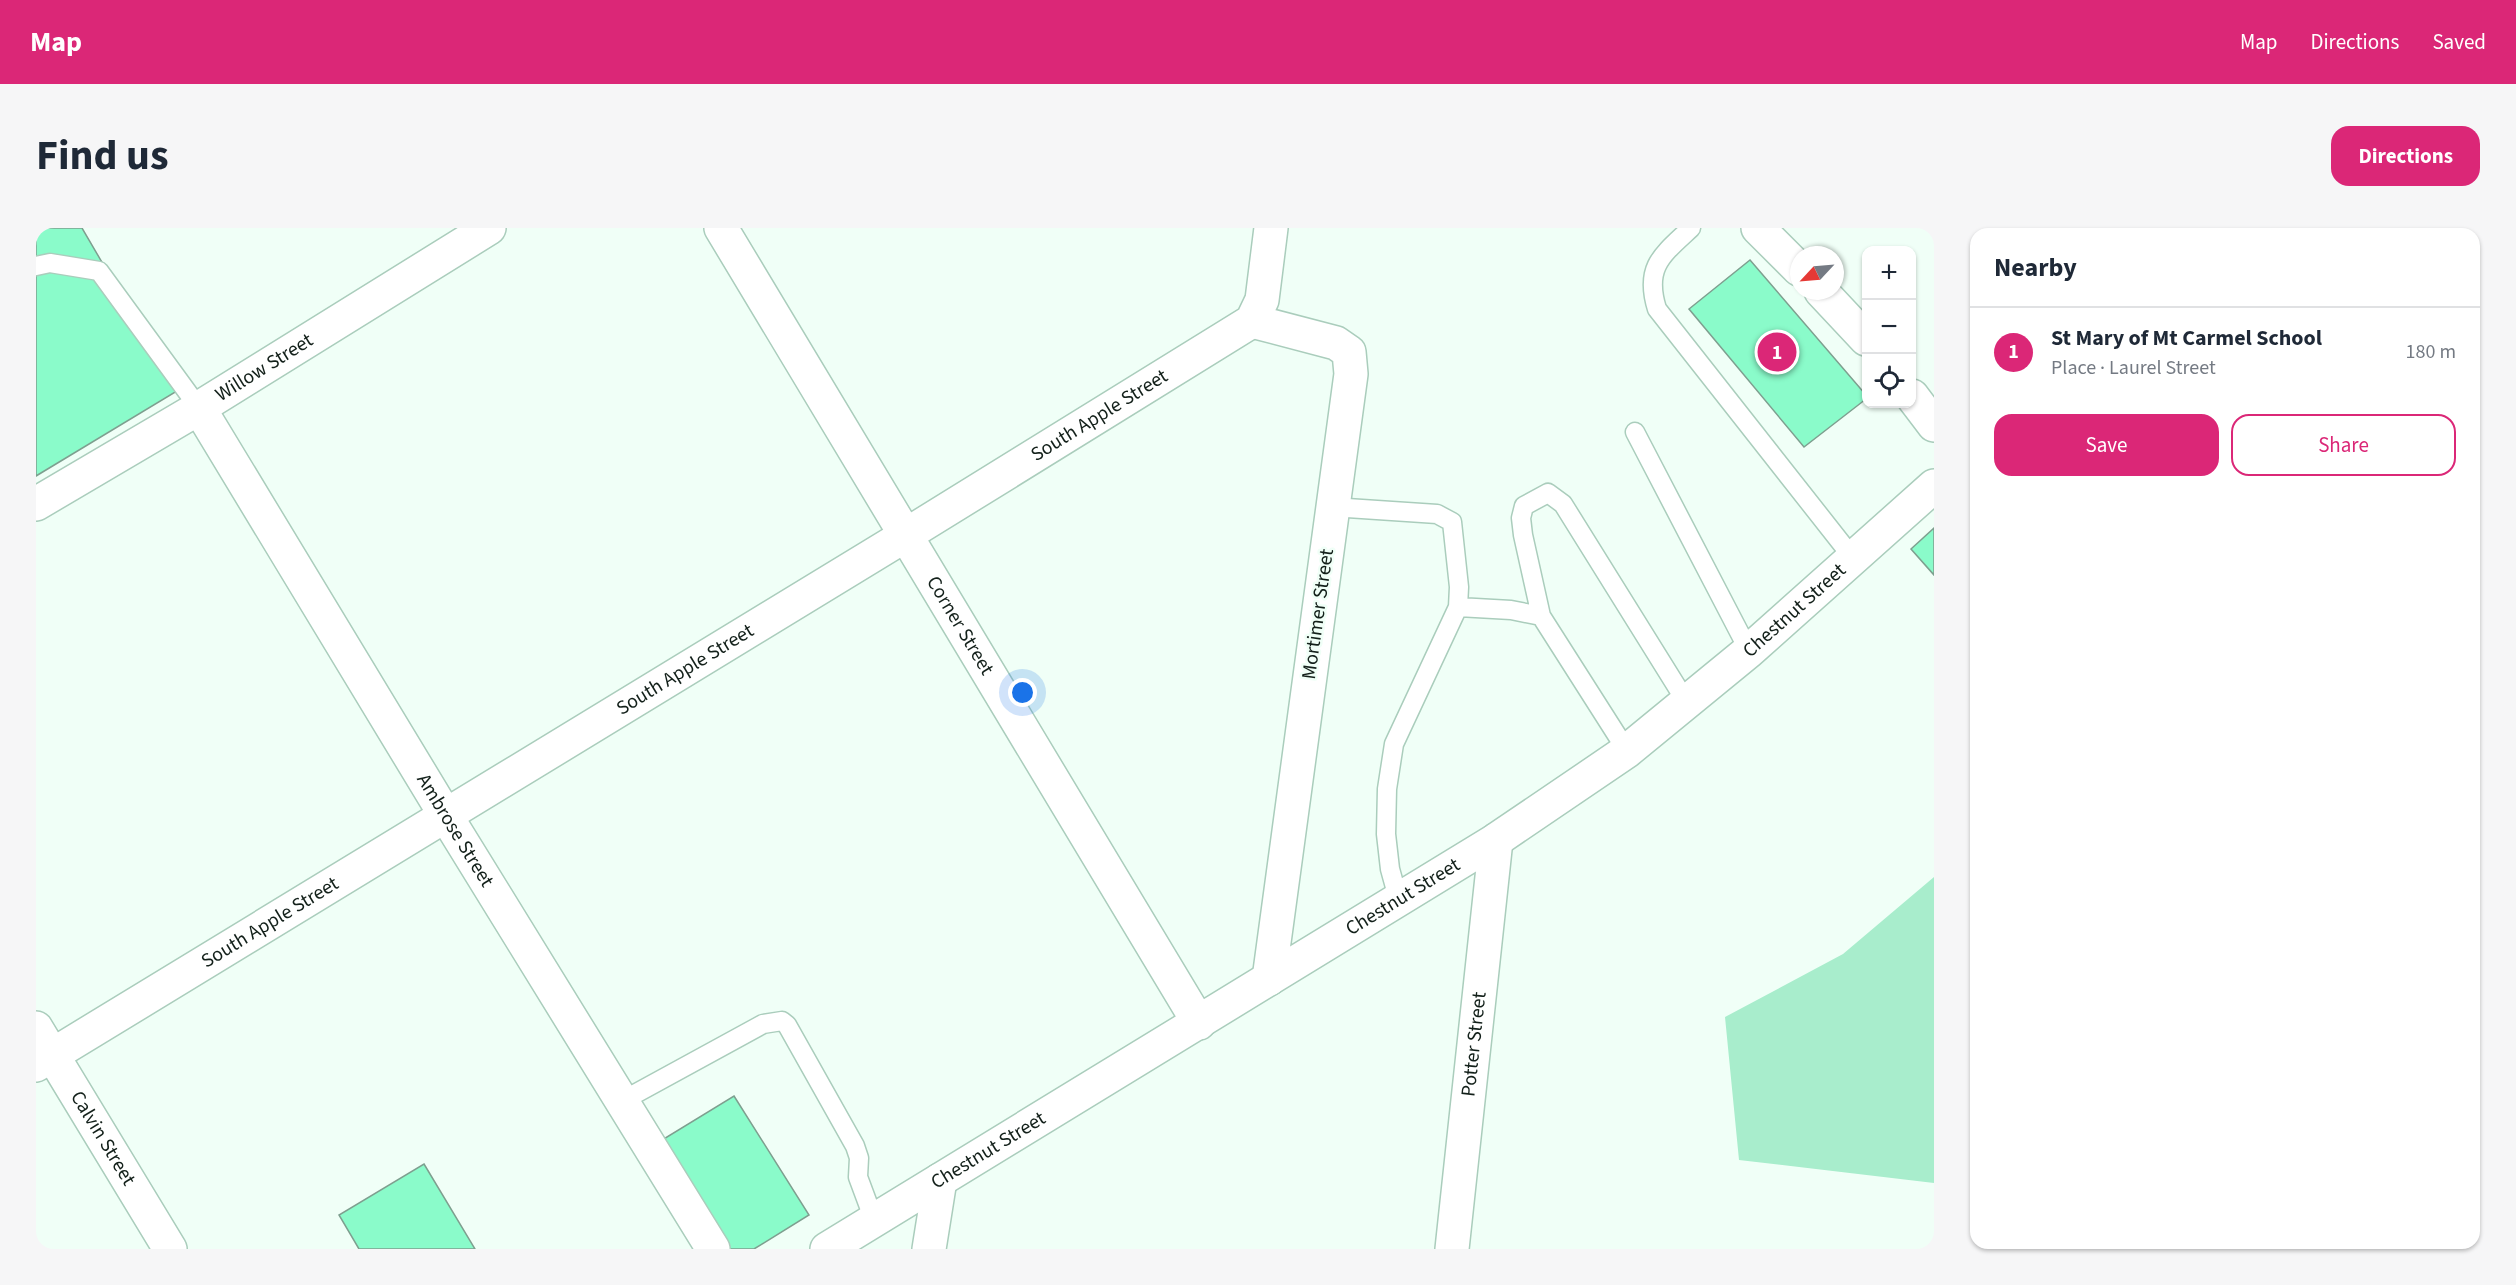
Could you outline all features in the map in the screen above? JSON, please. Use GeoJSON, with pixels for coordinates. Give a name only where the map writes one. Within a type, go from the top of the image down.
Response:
{"type":"FeatureCollection","features":[{"type":"Feature","properties":{"kind":"street","name":"Willow Street"},"geometry":{"type":"LineString","coordinates":[[36,504],[200,408],[489,228]]}},
{"type":"Feature","properties":{"kind":"street","name":"Corner Street"},"geometry":{"type":"LineString","coordinates":[[722,228],[1199,1023]]}},
{"type":"Feature","properties":{"kind":"street"},"geometry":{"type":"LineString","coordinates":[[1252,321],[1262,300],[1271,228]]}},
{"type":"Feature","properties":{"kind":"street"},"geometry":{"type":"LineString","coordinates":[[1758,228],[1790,260]]}},
{"type":"Feature","properties":{"kind":"street"},"geometry":{"type":"LineString","coordinates":[[1829,300],[1862,335]]}},
{"type":"Feature","properties":{"kind":"street","name":"South Apple Street"},"geometry":{"type":"LineString","coordinates":[[41,1050],[446,816],[1252,321]]}},
{"type":"Feature","properties":{"kind":"street","name":"Mortimer Street"},"geometry":{"type":"LineString","coordinates":[[1252,321],[1336,343],[1349,352],[1351,374],[1269,979]]}},
{"type":"Feature","properties":{"kind":"street"},"geometry":{"type":"LineString","coordinates":[[1916,403],[1934,426]]}},
{"type":"Feature","properties":{"kind":"street","name":"Ambrose Street"},"geometry":{"type":"LineString","coordinates":[[200,408],[446,816],[713,1249]]}},
{"type":"Feature","properties":{"kind":"street","name":"Chestnut Street"},"geometry":{"type":"LineString","coordinates":[[827,1249],[1496,840],[1627,751],[1749,651],[1934,486]]}},
{"type":"Feature","properties":{"kind":"street","name":"Potter Street"},"geometry":{"type":"LineString","coordinates":[[1452,1249],[1496,840]]}},
{"type":"Feature","properties":{"kind":"street","name":"Calvin Street"},"geometry":{"type":"LineString","coordinates":[[41,1050],[170,1249]]}},
{"type":"Feature","properties":{"kind":"street"},"geometry":{"type":"LineString","coordinates":[[929,1249],[940,1180]]}},
{"type":"Feature","properties":{"kind":"lane"},"geometry":{"type":"LineString","coordinates":[[1691,228],[1669,248],[1655,267],[1652,291],[1657,309],[1853,558]]}},
{"type":"Feature","properties":{"kind":"lane"},"geometry":{"type":"LineString","coordinates":[[36,266],[50,263],[99,272],[200,408]]}},
{"type":"Feature","properties":{"kind":"lane"},"geometry":{"type":"LineString","coordinates":[[1635,432],[1749,651]]}},
{"type":"Feature","properties":{"kind":"lane"},"geometry":{"type":"LineString","coordinates":[[1627,751],[1541,616],[1521,518],[1524,506],[1548,493],[1563,504],[1687,703]]}},
{"type":"Feature","properties":{"kind":"lane"},"geometry":{"type":"LineString","coordinates":[[1332,507],[1437,514],[1452,522],[1459,588],[1458,607],[1394,744],[1387,789],[1386,834],[1390,869],[1398,898]]}},
{"type":"Feature","properties":{"kind":"lane"},"geometry":{"type":"LineString","coordinates":[[1458,607],[1511,610],[1541,616]]}},
{"type":"Feature","properties":{"kind":"lane"},"geometry":{"type":"LineString","coordinates":[[622,1101],[763,1024],[782,1021],[787,1025],[855,1146],[859,1158],[858,1178],[874,1220]]}},
{"type":"Feature","properties":{"kind":"green space"},"geometry":{"type":"Polygon","coordinates":[[[1934,877],[1934,1183],[1739,1160],[1725,1017],[1843,954],[1934,877]]]}},
{"type":"Feature","properties":{"kind":"building"},"geometry":{"type":"Polygon","coordinates":[[[36,228],[82,228],[177,391],[36,476],[36,228]]]}},
{"type":"Feature","properties":{"kind":"building"},"geometry":{"type":"Polygon","coordinates":[[[1750,260],[1862,390],[1862,402],[1804,447],[1689,309],[1750,260]]]}},
{"type":"Feature","properties":{"kind":"building"},"geometry":{"type":"Polygon","coordinates":[[[1934,528],[1934,575],[1911,549],[1934,528]]]}},
{"type":"Feature","properties":{"kind":"building"},"geometry":{"type":"Polygon","coordinates":[[[734,1096],[809,1215],[754,1249],[730,1249],[662,1140],[734,1096]]]}},
{"type":"Feature","properties":{"kind":"building"},"geometry":{"type":"Polygon","coordinates":[[[424,1164],[475,1249],[359,1249],[339,1215],[424,1164]]]}},
{"type":"Feature","properties":{"kind":"place","name":"St Mary of Mt Carmel School"},"geometry":{"type":"Point","coordinates":[1777,352]}}]}
